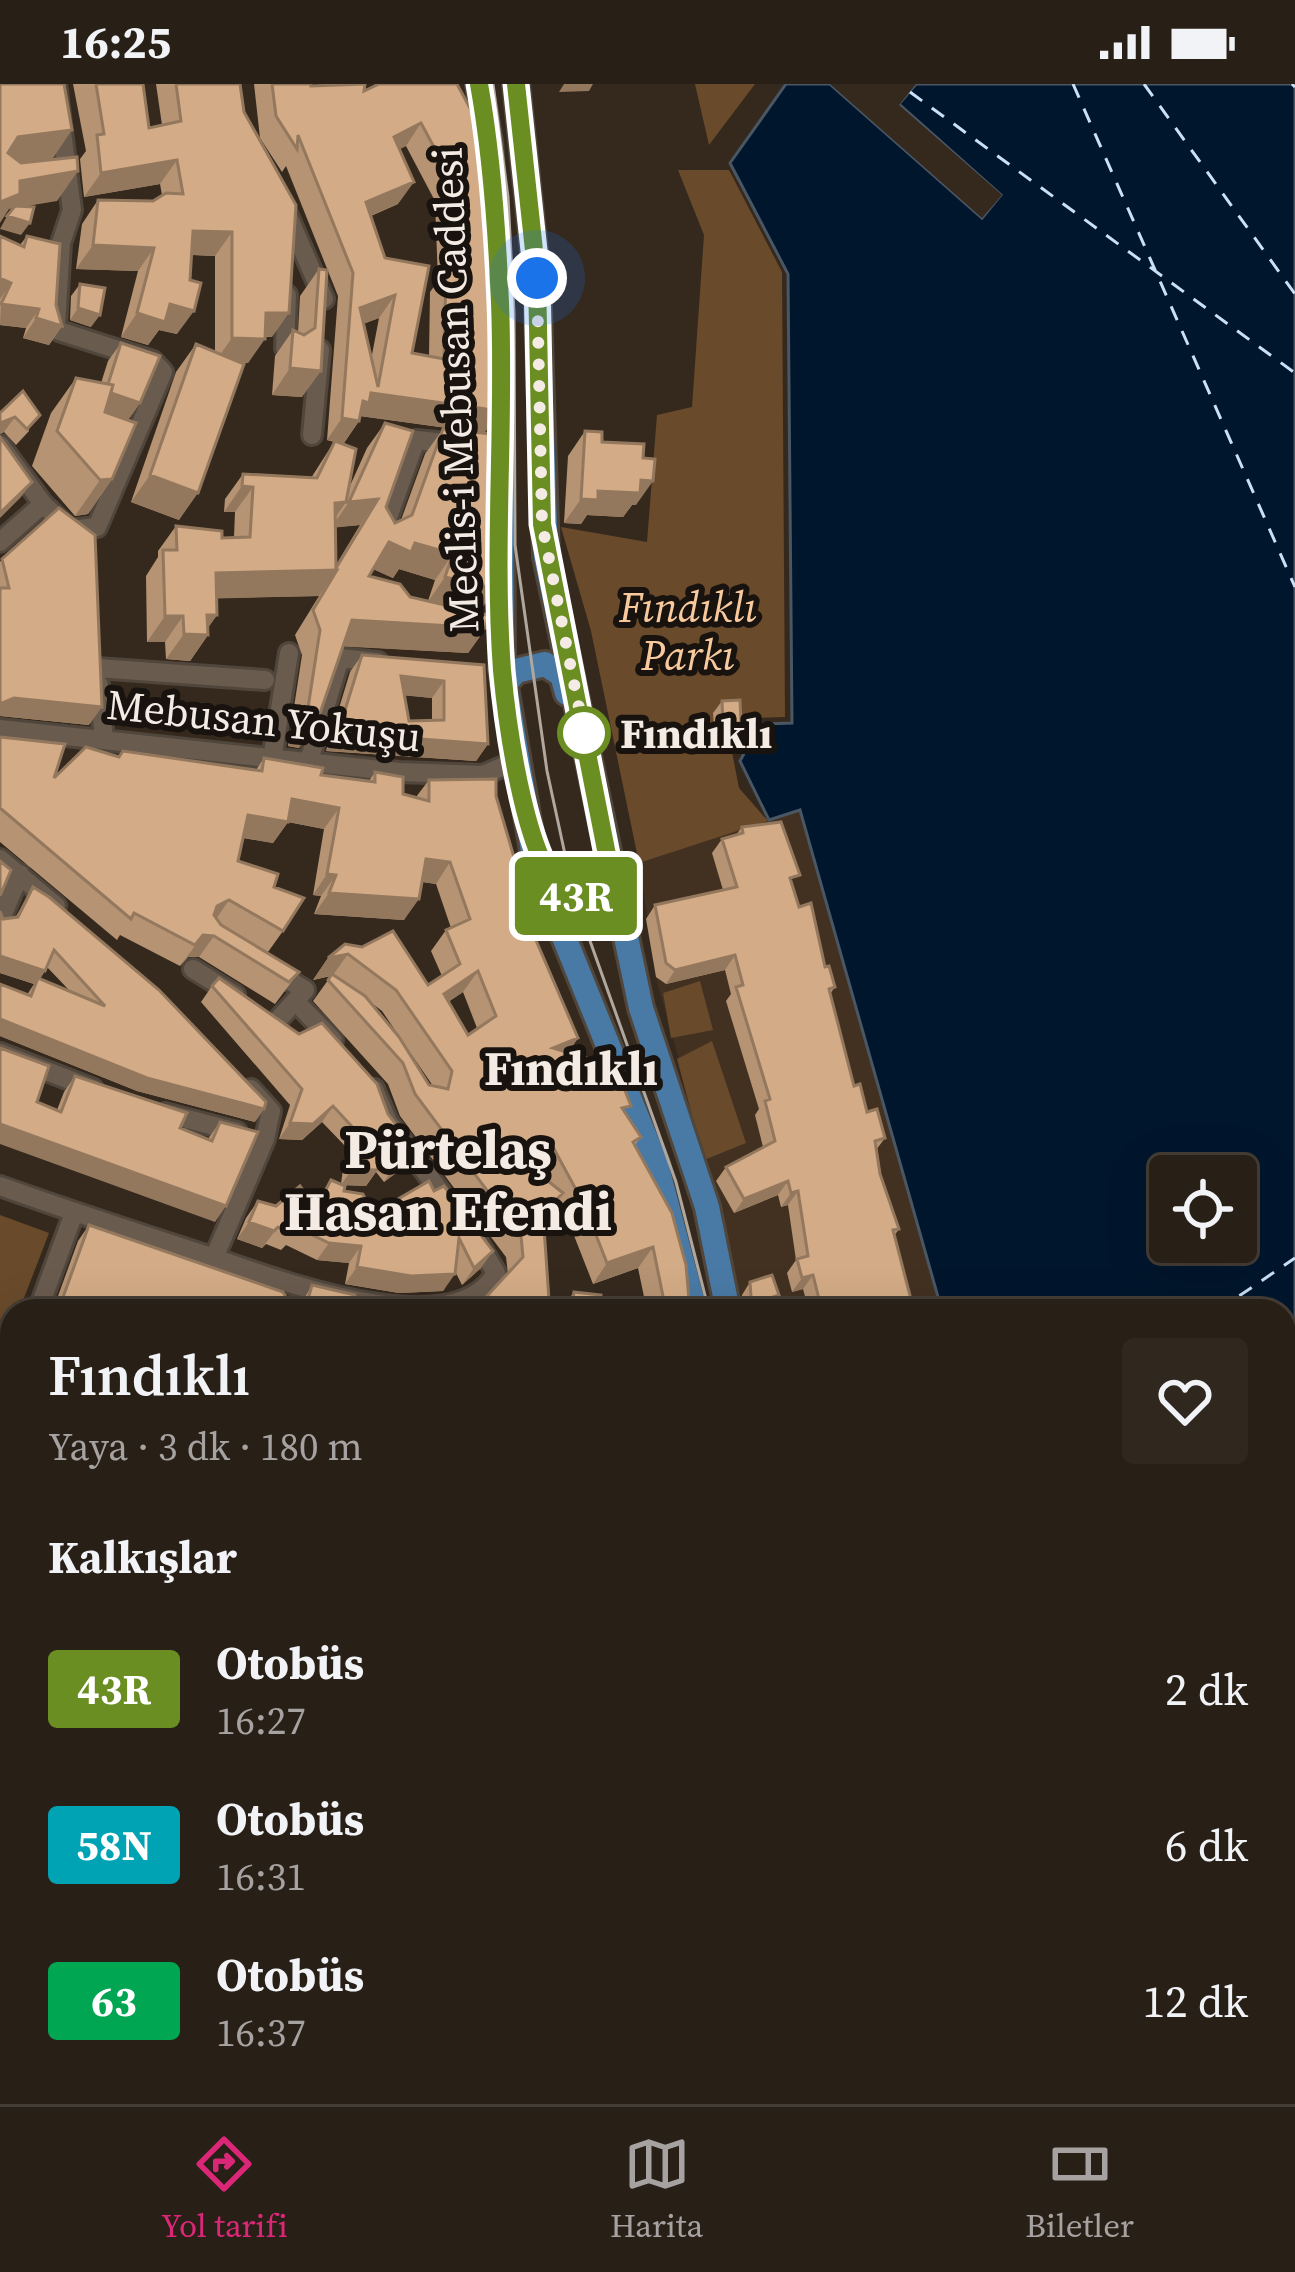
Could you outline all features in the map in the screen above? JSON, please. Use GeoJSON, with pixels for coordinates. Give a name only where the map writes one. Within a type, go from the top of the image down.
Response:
{"type":"FeatureCollection","features":[{"type":"Feature","properties":{"kind":"main road","name":"Meclis-i Mebusan Caddesi"},"geometry":{"type":"LineString","coordinates":[[478,84],[490,158],[503,449],[490,633],[495,674],[518,760],[543,895],[589,991],[656,1164],[692,1299]]}},
{"type":"Feature","properties":{"kind":"main road","name":"Meclis-i Mebusan Caddesi"},"geometry":{"type":"LineString","coordinates":[[516,84],[537,278],[542,524],[641,1008],[711,1223],[726,1299]]}},
{"type":"Feature","properties":{"kind":"main road"},"geometry":{"type":"LineString","coordinates":[[495,674],[550,665],[562,675],[583,728]]}},
{"type":"Feature","properties":{"kind":"main road"},"geometry":{"type":"LineString","coordinates":[[532,843],[555,888],[566,896],[596,888],[609,865]]}},
{"type":"Feature","properties":{"kind":"street"},"geometry":{"type":"LineString","coordinates":[[0,445],[43,504],[70,530],[97,527],[163,372],[153,362],[59,332],[61,243],[72,210],[56,84]]}},
{"type":"Feature","properties":{"kind":"street"},"geometry":{"type":"LineString","coordinates":[[461,117],[478,149],[490,158]]}},
{"type":"Feature","properties":{"kind":"street"},"geometry":{"type":"LineString","coordinates":[[46,175],[70,172]]}},
{"type":"Feature","properties":{"kind":"street"},"geometry":{"type":"LineString","coordinates":[[270,189],[286,210],[325,300],[312,435]]}},
{"type":"Feature","properties":{"kind":"street"},"geometry":{"type":"LineString","coordinates":[[72,210],[94,210]]}},
{"type":"Feature","properties":{"kind":"street"},"geometry":{"type":"LineString","coordinates":[[285,348],[288,268],[298,238]]}},
{"type":"Feature","properties":{"kind":"street"},"geometry":{"type":"LineString","coordinates":[[381,536],[416,440],[503,449]]}},
{"type":"Feature","properties":{"kind":"street"},"geometry":{"type":"LineString","coordinates":[[0,542],[43,504]]}},
{"type":"Feature","properties":{"kind":"street"},"geometry":{"type":"LineString","coordinates":[[96,643],[104,740]]}},
{"type":"Feature","properties":{"kind":"street"},"geometry":{"type":"LineString","coordinates":[[272,759],[290,652]]}},
{"type":"Feature","properties":{"kind":"street"},"geometry":{"type":"LineString","coordinates":[[308,764],[340,658],[405,665]]}},
{"type":"Feature","properties":{"kind":"street"},"geometry":{"type":"LineString","coordinates":[[97,668],[265,680]]}},
{"type":"Feature","properties":{"kind":"street","name":"Mebusan Yokuşu"},"geometry":{"type":"LineString","coordinates":[[0,729],[308,764],[483,775],[518,760]]}},
{"type":"Feature","properties":{"kind":"street"},"geometry":{"type":"LineString","coordinates":[[0,859],[73,920]]}},
{"type":"Feature","properties":{"kind":"street"},"geometry":{"type":"LineString","coordinates":[[0,921],[20,874]]}},
{"type":"Feature","properties":{"kind":"street"},"geometry":{"type":"LineString","coordinates":[[250,957],[301,996],[314,1019],[347,1054]]}},
{"type":"Feature","properties":{"kind":"street"},"geometry":{"type":"LineString","coordinates":[[193,969],[277,1021],[291,1037],[314,1019]]}},
{"type":"Feature","properties":{"kind":"street"},"geometry":{"type":"LineString","coordinates":[[277,1021],[301,996]]}},
{"type":"Feature","properties":{"kind":"street"},"geometry":{"type":"LineString","coordinates":[[0,1053],[111,1096]]}},
{"type":"Feature","properties":{"kind":"street"},"geometry":{"type":"LineString","coordinates":[[214,1258],[265,1139],[271,1111],[234,1071]]}},
{"type":"Feature","properties":{"kind":"street"},"geometry":{"type":"LineString","coordinates":[[364,1075],[388,1122],[494,1264],[490,1283],[467,1299]]}},
{"type":"Feature","properties":{"kind":"street"},"geometry":{"type":"LineString","coordinates":[[155,1110],[265,1139]]}},
{"type":"Feature","properties":{"kind":"street"},"geometry":{"type":"LineString","coordinates":[[0,1186],[291,1285],[355,1299]]}},
{"type":"Feature","properties":{"kind":"street"},"geometry":{"type":"LineString","coordinates":[[42,1299],[74,1213]]}},
{"type":"Feature","properties":{"kind":"street"},"geometry":{"type":"LineString","coordinates":[[287,1299],[291,1285]]}},
{"type":"Feature","properties":{"kind":"shaded area"},"geometry":{"type":"Polygon","coordinates":[[[800,810],[939,1299],[736,1299],[719,1199],[657,982],[639,863],[800,810]]]}},
{"type":"Feature","properties":{"kind":"green space"},"geometry":{"type":"Polygon","coordinates":[[[695,84],[755,84],[709,145],[695,84]]]}},
{"type":"Feature","properties":{"kind":"green space","name":"Fındıklı Parkı"},"geometry":{"type":"Polygon","coordinates":[[[678,170],[729,170],[782,272],[785,717],[756,718],[732,752],[739,788],[768,821],[639,863],[591,631],[561,527],[647,542],[657,415],[692,407],[704,235],[678,170]]]}},
{"type":"Feature","properties":{"kind":"green space"},"geometry":{"type":"Polygon","coordinates":[[[700,981],[713,1030],[671,1038],[663,993],[700,981]]]}},
{"type":"Feature","properties":{"kind":"green space"},"geometry":{"type":"Polygon","coordinates":[[[712,1041],[746,1143],[704,1160],[677,1059],[712,1041]]]}},
{"type":"Feature","properties":{"kind":"green space"},"geometry":{"type":"Polygon","coordinates":[[[0,1215],[49,1233],[24,1299],[0,1299],[0,1215]]]}},
{"type":"Feature","properties":{"kind":"water"},"geometry":{"type":"Polygon","coordinates":[[[786,84],[830,84],[982,218],[1001,195],[899,104],[916,84],[1295,84],[1295,1299],[939,1299],[800,810],[769,820],[740,761],[760,724],[792,723],[788,274],[730,163],[786,84]]]}},
{"type":"Feature","properties":{"kind":"pier"},"geometry":{"type":"Polygon","coordinates":[[[830,84],[839,84],[981,209],[993,196],[893,107],[908,84],[916,84],[899,105],[1002,195],[982,218],[830,84]]]}},
{"type":"Feature","properties":{"kind":"building"},"geometry":{"type":"Polygon","coordinates":[[[0,84],[64,84],[72,130],[18,137],[8,153],[21,163],[77,157],[78,171],[20,181],[20,194],[0,202],[0,84]]]}},
{"type":"Feature","properties":{"kind":"building"},"geometry":{"type":"Polygon","coordinates":[[[96,84],[143,84],[149,128],[181,121],[176,84],[240,84],[244,112],[296,205],[289,313],[266,313],[265,339],[232,338],[232,232],[193,231],[190,280],[201,283],[194,311],[170,304],[165,322],[137,313],[154,248],[93,245],[98,200],[153,201],[166,193],[183,194],[177,160],[101,173],[97,135],[104,134],[96,84]]]}},
{"type":"Feature","properties":{"kind":"building"},"geometry":{"type":"Polygon","coordinates":[[[272,84],[365,84],[364,91],[379,84],[457,84],[490,145],[500,411],[371,393],[369,403],[363,401],[359,421],[342,418],[353,273],[298,135],[297,149],[276,116],[272,84]],[[421,123],[394,137],[414,182],[366,202],[385,258],[429,266],[412,353],[444,359],[446,269],[454,271],[451,179],[421,123]],[[395,295],[360,308],[378,387],[392,310],[395,295]]]}},
{"type":"Feature","properties":{"kind":"building"},"geometry":{"type":"Polygon","coordinates":[[[15,206],[34,207],[30,223],[7,216],[15,206]]]}},
{"type":"Feature","properties":{"kind":"building"},"geometry":{"type":"Polygon","coordinates":[[[0,236],[24,247],[27,236],[60,244],[56,305],[62,326],[36,318],[39,309],[1,304],[11,283],[0,278],[0,236]]]}},
{"type":"Feature","properties":{"kind":"building"},"geometry":{"type":"Polygon","coordinates":[[[319,269],[327,270],[321,371],[290,368],[293,330],[304,335],[315,328],[319,269]]]}},
{"type":"Feature","properties":{"kind":"building"},"geometry":{"type":"Polygon","coordinates":[[[80,284],[105,288],[100,315],[78,308],[80,284]]]}},
{"type":"Feature","properties":{"kind":"building"},"geometry":{"type":"Polygon","coordinates":[[[121,343],[160,356],[140,403],[111,393],[113,385],[108,384],[121,343]]]}},
{"type":"Feature","properties":{"kind":"building"},"geometry":{"type":"Polygon","coordinates":[[[196,344],[244,364],[198,493],[150,475],[196,344]]]}},
{"type":"Feature","properties":{"kind":"building"},"geometry":{"type":"Polygon","coordinates":[[[76,378],[113,385],[105,412],[136,423],[112,479],[100,480],[57,431],[76,378]]]}},
{"type":"Feature","properties":{"kind":"building"},"geometry":{"type":"Polygon","coordinates":[[[23,391],[40,415],[27,429],[15,417],[0,423],[0,413],[23,391]]]}},
{"type":"Feature","properties":{"kind":"building"},"geometry":{"type":"Polygon","coordinates":[[[385,423],[413,431],[386,507],[395,523],[412,515],[443,429],[502,435],[503,553],[496,589],[445,577],[453,554],[415,543],[411,552],[389,542],[369,576],[400,584],[410,597],[488,615],[486,628],[352,620],[317,722],[306,721],[320,630],[313,610],[337,570],[216,573],[217,615],[207,615],[208,635],[184,634],[183,616],[165,616],[163,550],[177,550],[176,526],[222,531],[222,538],[250,537],[253,487],[242,486],[243,474],[317,478],[335,441],[356,449],[346,502],[335,503],[336,568],[378,499],[349,502],[385,423]]]}},
{"type":"Feature","properties":{"kind":"building"},"geometry":{"type":"Polygon","coordinates":[[[585,431],[602,432],[602,442],[644,444],[643,458],[655,459],[653,481],[641,480],[640,493],[598,491],[598,500],[581,499],[585,431]]]}},
{"type":"Feature","properties":{"kind":"building"},"geometry":{"type":"Polygon","coordinates":[[[0,437],[32,482],[0,513],[0,437]]]}},
{"type":"Feature","properties":{"kind":"building"},"geometry":{"type":"Polygon","coordinates":[[[59,508],[95,535],[102,707],[14,698],[0,704],[0,588],[9,588],[2,559],[59,508]]]}},
{"type":"Feature","properties":{"kind":"building"},"geometry":{"type":"Polygon","coordinates":[[[362,655],[484,665],[488,744],[338,733],[362,655]],[[401,676],[409,721],[444,720],[444,681],[401,676]]]}},
{"type":"Feature","properties":{"kind":"building"},"geometry":{"type":"Polygon","coordinates":[[[740,700],[741,723],[723,723],[722,701],[740,700]]]}},
{"type":"Feature","properties":{"kind":"building"},"geometry":{"type":"Polygon","coordinates":[[[0,737],[65,744],[54,778],[86,747],[119,757],[123,751],[262,771],[264,758],[323,768],[321,775],[375,782],[375,772],[403,777],[403,794],[429,801],[429,780],[496,779],[496,796],[533,922],[529,924],[578,1038],[553,1048],[616,1067],[631,1106],[622,1108],[641,1137],[633,1142],[672,1213],[686,1265],[689,1299],[664,1299],[653,1247],[607,1263],[587,1212],[593,1217],[587,1194],[580,1197],[553,1147],[524,1162],[563,1193],[543,1213],[549,1299],[486,1297],[523,1257],[521,1236],[415,1094],[403,1063],[328,980],[332,974],[365,996],[399,1037],[429,1085],[448,1089],[452,1071],[396,990],[348,954],[328,958],[345,944],[362,947],[393,931],[428,985],[460,964],[446,930],[470,919],[450,862],[426,859],[419,899],[329,893],[336,875],[327,874],[339,808],[292,799],[288,822],[248,815],[238,861],[278,874],[274,887],[304,898],[283,931],[229,900],[217,906],[214,915],[221,925],[299,972],[289,982],[214,936],[203,935],[195,945],[134,913],[131,919],[0,808],[0,737]],[[478,971],[444,994],[468,1035],[496,1016],[478,971]]]}},
{"type":"Feature","properties":{"kind":"building"},"geometry":{"type":"Polygon","coordinates":[[[781,822],[800,875],[790,878],[799,907],[811,903],[825,967],[829,966],[835,987],[829,989],[854,1086],[860,1084],[867,1112],[877,1109],[885,1138],[875,1141],[880,1174],[899,1229],[893,1230],[911,1299],[819,1299],[813,1275],[802,1278],[797,1259],[808,1256],[798,1191],[791,1193],[788,1181],[744,1199],[726,1167],[775,1141],[765,1101],[770,1099],[736,987],[743,985],[735,955],[675,970],[666,963],[655,905],[737,887],[722,839],[743,833],[742,827],[781,822]]]}},
{"type":"Feature","properties":{"kind":"building"},"geometry":{"type":"Polygon","coordinates":[[[0,861],[11,870],[0,896],[0,861]]]}},
{"type":"Feature","properties":{"kind":"building"},"geometry":{"type":"Polygon","coordinates":[[[33,887],[159,990],[266,1102],[264,1109],[147,1078],[0,1019],[0,984],[31,996],[38,978],[105,1006],[54,950],[45,971],[0,956],[0,911],[3,919],[18,917],[33,887]]]}},
{"type":"Feature","properties":{"kind":"building"},"geometry":{"type":"Polygon","coordinates":[[[219,978],[299,1034],[322,1023],[377,1084],[388,1114],[413,1147],[407,1157],[395,1166],[382,1150],[377,1170],[352,1169],[357,1132],[333,1106],[313,1124],[290,1123],[302,1089],[212,986],[219,978]]]}},
{"type":"Feature","properties":{"kind":"building"},"geometry":{"type":"Polygon","coordinates":[[[0,1048],[49,1066],[37,1102],[61,1112],[75,1076],[187,1113],[180,1128],[212,1141],[220,1122],[258,1132],[226,1206],[0,1124],[0,1048]]]}},
{"type":"Feature","properties":{"kind":"building"},"geometry":{"type":"Polygon","coordinates":[[[331,1180],[345,1186],[344,1191],[363,1194],[367,1203],[391,1203],[429,1181],[434,1191],[444,1186],[493,1251],[474,1268],[459,1238],[455,1274],[411,1276],[357,1267],[361,1246],[329,1243],[298,1228],[293,1233],[278,1227],[274,1231],[249,1222],[258,1201],[276,1206],[300,1186],[316,1208],[331,1180]]]}},
{"type":"Feature","properties":{"kind":"building"},"geometry":{"type":"Polygon","coordinates":[[[89,1225],[283,1292],[287,1299],[62,1299],[89,1225]]]}},
{"type":"Feature","properties":{"kind":"building"},"geometry":{"type":"Polygon","coordinates":[[[772,1275],[779,1295],[751,1299],[750,1282],[772,1275]]]}},
{"type":"Feature","properties":{"kind":"building"},"geometry":{"type":"Polygon","coordinates":[[[312,1285],[355,1295],[354,1299],[308,1299],[312,1285]]]}},
{"type":"Feature","properties":{"kind":"building"},"geometry":{"type":"Polygon","coordinates":[[[574,1292],[601,1295],[600,1299],[573,1299],[574,1292]]]}},
{"type":"Feature","properties":{"kind":"ferry route"},"geometry":{"type":"LineString","coordinates":[[1073,84],[1295,587]]}},
{"type":"Feature","properties":{"kind":"ferry route"},"geometry":{"type":"LineString","coordinates":[[1144,84],[1295,294]]}},
{"type":"Feature","properties":{"kind":"ferry route"},"geometry":{"type":"LineString","coordinates":[[1292,84],[1295,87]]}},
{"type":"Feature","properties":{"kind":"ferry route"},"geometry":{"type":"LineString","coordinates":[[910,92],[1295,373]]}},
{"type":"Feature","properties":{"kind":"ferry route"},"geometry":{"type":"LineString","coordinates":[[1235,1299],[1295,1258]]}},
{"type":"Feature","properties":{"kind":"tram line"},"geometry":{"type":"LineString","coordinates":[[493,84],[508,197],[514,312],[515,545],[547,771],[574,896],[676,1182],[706,1299]]}},
{"type":"Feature","properties":{"kind":"bus line","name":"43R"},"geometry":{"type":"LineString","coordinates":[[479,84],[489,141],[500,302],[505,692],[532,843],[555,888],[574,896],[596,888],[609,865],[542,524],[537,278],[516,84]]}},
{"type":"Feature","properties":{"kind":"place","name":"Fındıklı"},"geometry":{"type":"Point","coordinates":[584,733]}},
{"type":"Feature","properties":{"kind":"district","name":"Fındıklı"},"geometry":{"type":"Point","coordinates":[571,1068]}},
{"type":"Feature","properties":{"kind":"district","name":"Pürtelaş Hasan Efendi"},"geometry":{"type":"Point","coordinates":[448,1180]}},
{"type":"Feature","properties":{"kind":"route"},"geometry":{"type":"LineString","coordinates":[[537,278],[542,524],[584,733]]}}]}
